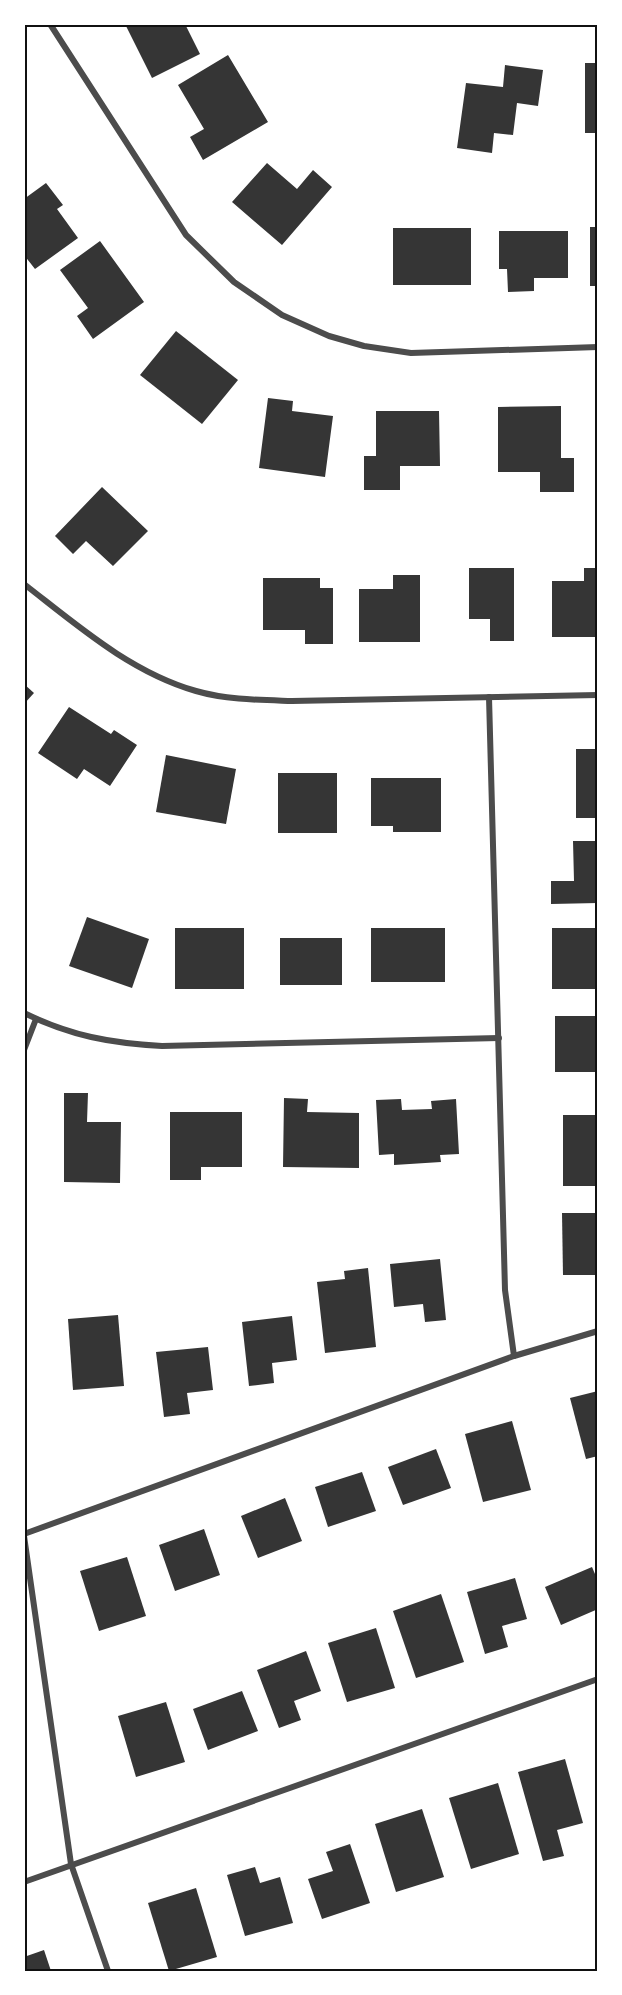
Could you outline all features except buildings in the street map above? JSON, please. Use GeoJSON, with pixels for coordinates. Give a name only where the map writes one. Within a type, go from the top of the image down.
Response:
{"type":"FeatureCollection","features":[{"type":"Feature","properties":{"kind":"street"},"geometry":{"type":"LineString","coordinates":[[50,24],[186,235],[234,282],[282,315],[329,336],[364,346],[411,353],[598,347]]}},
{"type":"Feature","properties":{"kind":"street"},"geometry":{"type":"LineString","coordinates":[[24,584],[107,648],[153,674],[197,691],[247,699],[292,701],[598,695]]}},
{"type":"Feature","properties":{"kind":"street"},"geometry":{"type":"LineString","coordinates":[[489,697],[506,1290],[514,1356]]}},
{"type":"Feature","properties":{"kind":"street"},"geometry":{"type":"LineString","coordinates":[[24,1013],[75,1035],[116,1044],[162,1046],[499,1038]]}},
{"type":"Feature","properties":{"kind":"street"},"geometry":{"type":"LineString","coordinates":[[24,1050],[36,1019]]}},
{"type":"Feature","properties":{"kind":"street"},"geometry":{"type":"LineString","coordinates":[[108,1971],[71,1864],[24,1535],[514,1356],[598,1331]]}},
{"type":"Feature","properties":{"kind":"street"},"geometry":{"type":"LineString","coordinates":[[24,1882],[598,1679]]}}]}
